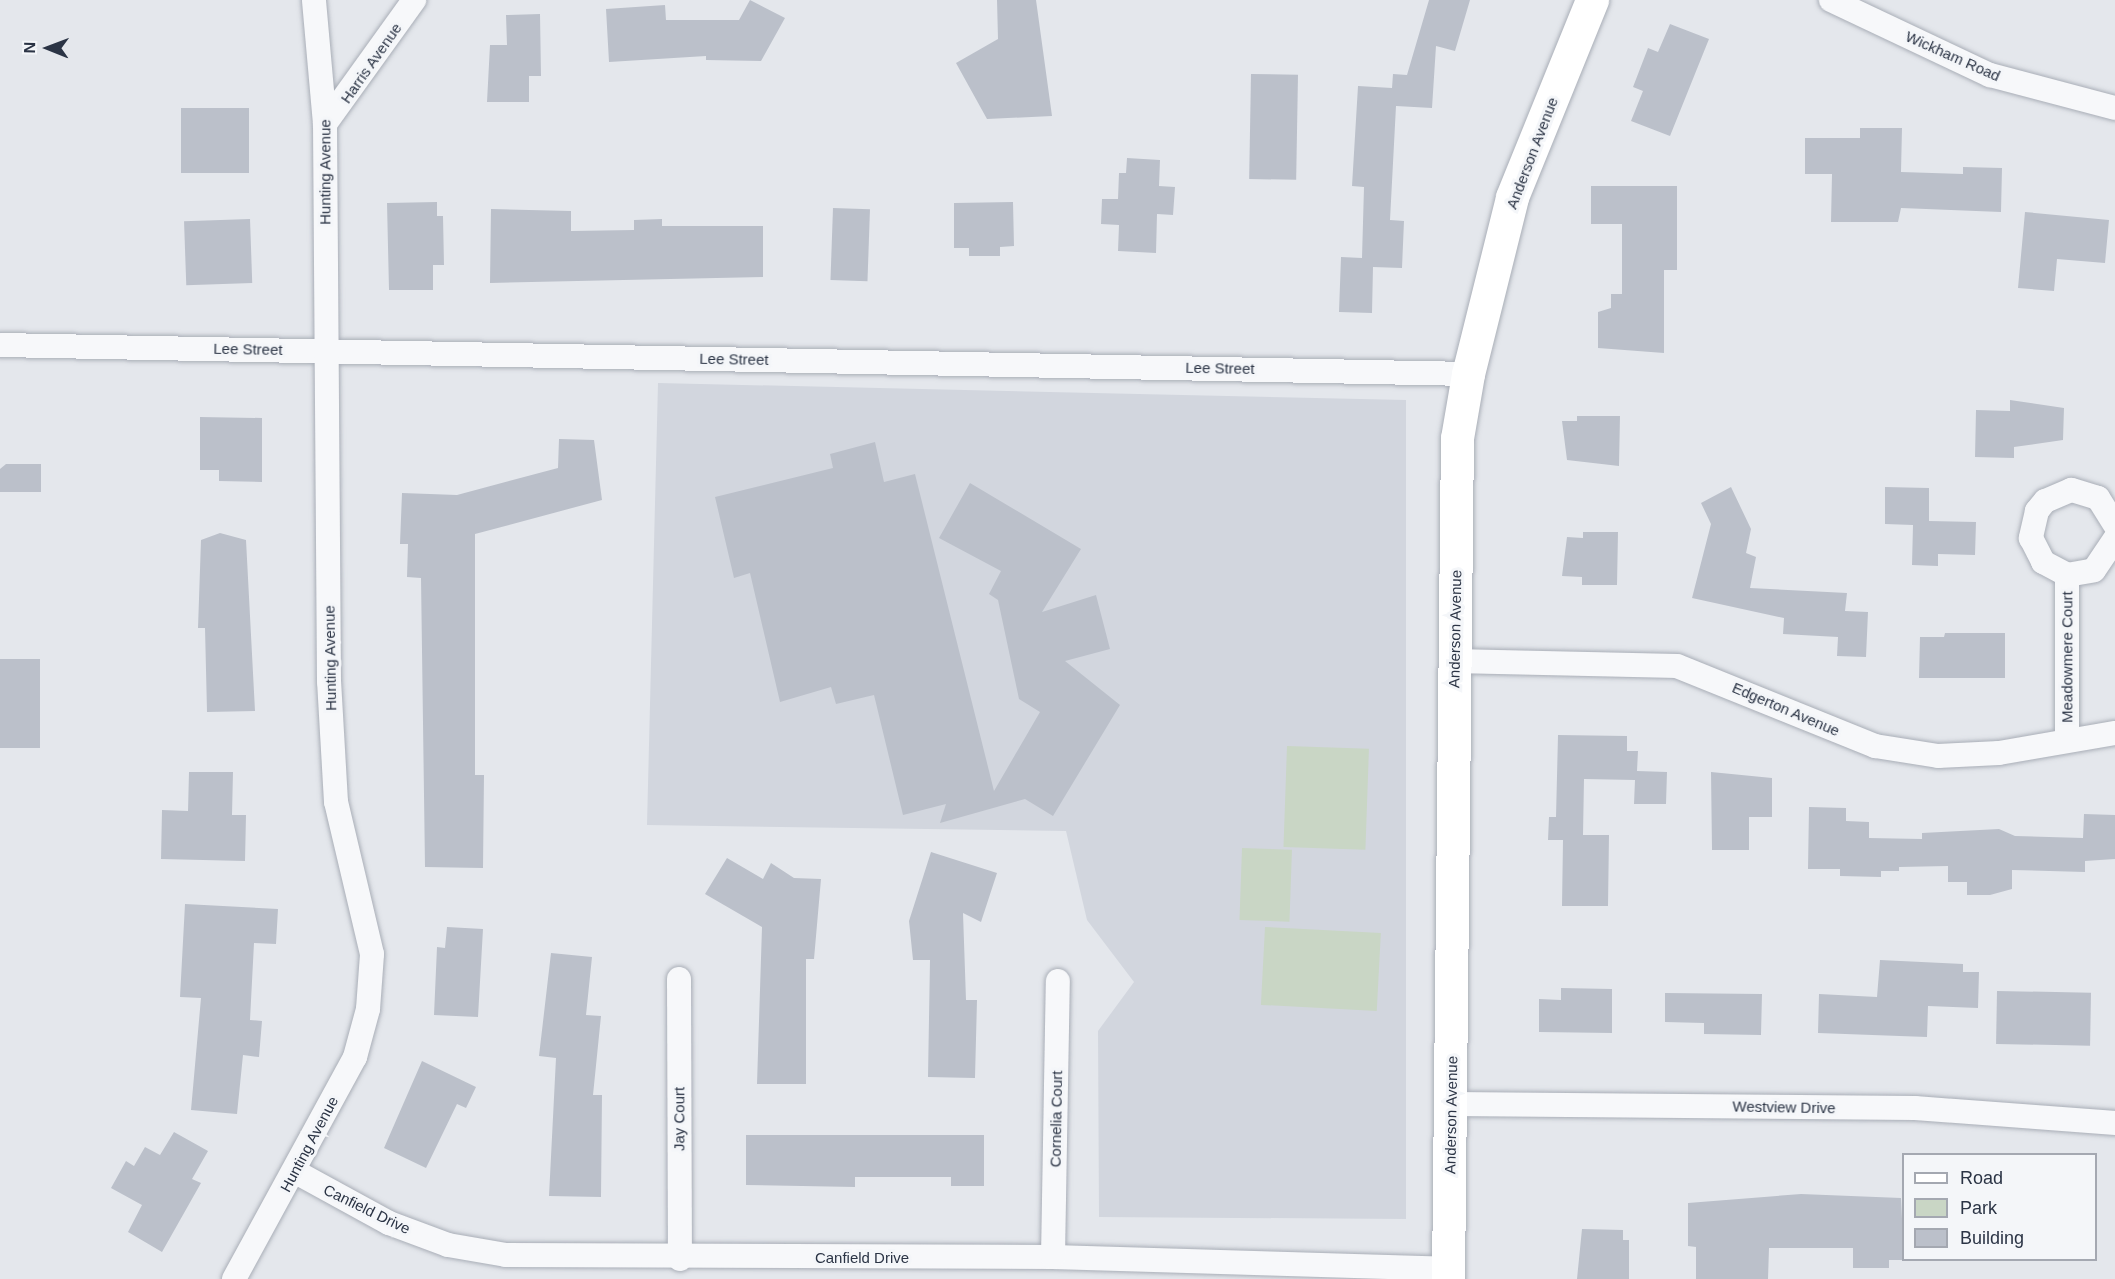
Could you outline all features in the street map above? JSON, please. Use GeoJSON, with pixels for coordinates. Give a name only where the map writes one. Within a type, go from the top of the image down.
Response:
{"type":"FeatureCollection","features":[{"type":"Feature","properties":{"kind":"main road","name":"Anderson Avenue"},"geometry":{"type":"LineString","coordinates":[[1448,1274],[1452,1104],[1454,661],[1458,438],[1468,374],[1512,197],[1592,0]]}},
{"type":"Feature","properties":{"kind":"street","name":"Hunting Avenue"},"geometry":{"type":"LineString","coordinates":[[234,1279],[355,1058],[368,1009],[372,954],[336,802],[329,682],[326,124],[314,0]]}},
{"type":"Feature","properties":{"kind":"street","name":"Harris Avenue"},"geometry":{"type":"LineString","coordinates":[[326,124],[414,0]]}},
{"type":"Feature","properties":{"kind":"street","name":"Wickham Road"},"geometry":{"type":"LineString","coordinates":[[1831,0],[1990,75],[2115,108]]}},
{"type":"Feature","properties":{"kind":"street","name":"Lee Street"},"geometry":{"type":"LineString","coordinates":[[0,345],[1468,374]]}},
{"type":"Feature","properties":{"kind":"street","name":"Meadowmere Court"},"geometry":{"type":"LineString","coordinates":[[2115,525],[2108,508],[2085,492],[2057,493],[2045,501],[2032,524],[2033,544],[2043,562],[2067,575],[2094,570],[2115,539]]}},
{"type":"Feature","properties":{"kind":"street","name":"Meadowmere Court"},"geometry":{"type":"LineString","coordinates":[[2067,575],[2067,739]]}},
{"type":"Feature","properties":{"kind":"street","name":"Edgerton Avenue"},"geometry":{"type":"LineString","coordinates":[[1454,661],[1677,666],[1875,746],[1938,756],[1999,753],[2067,739],[2115,733]]}},
{"type":"Feature","properties":{"kind":"street","name":"Jay Court"},"geometry":{"type":"LineString","coordinates":[[679,979],[680,1259]]}},
{"type":"Feature","properties":{"kind":"street","name":"Cornelia Court"},"geometry":{"type":"LineString","coordinates":[[1053,1257],[1058,981]]}},
{"type":"Feature","properties":{"kind":"street","name":"Westview Drive"},"geometry":{"type":"LineString","coordinates":[[1452,1104],[1915,1108],[2115,1123]]}},
{"type":"Feature","properties":{"kind":"street","name":"Canfield Drive"},"geometry":{"type":"LineString","coordinates":[[294,1171],[389,1223],[448,1245],[506,1255],[680,1259],[1053,1257],[1448,1274]]}},
{"type":"Feature","properties":{"kind":"shaded area"},"geometry":{"type":"Polygon","coordinates":[[[658,383],[1406,400],[1406,1219],[1099,1217],[1098,1031],[1134,982],[1087,920],[1066,831],[647,825],[658,383]]]}},
{"type":"Feature","properties":{"kind":"green space"},"geometry":{"type":"Polygon","coordinates":[[[1287,746],[1369,749],[1365,850],[1283,847],[1287,746]]]}},
{"type":"Feature","properties":{"kind":"green space"},"geometry":{"type":"Polygon","coordinates":[[[1242,848],[1292,850],[1289,922],[1239,920],[1242,848]]]}},
{"type":"Feature","properties":{"kind":"green space"},"geometry":{"type":"Polygon","coordinates":[[[1265,927],[1381,933],[1377,1011],[1261,1005],[1265,927]]]}},
{"type":"Feature","properties":{"kind":"building"},"geometry":{"type":"Polygon","coordinates":[[[750,0],[785,18],[761,61],[706,60],[706,56],[609,62],[606,9],[665,5],[666,20],[739,20],[750,0]]]}},
{"type":"Feature","properties":{"kind":"building"},"geometry":{"type":"Polygon","coordinates":[[[997,0],[1036,0],[1052,116],[987,119],[956,63],[998,39],[997,0]]]}},
{"type":"Feature","properties":{"kind":"building"},"geometry":{"type":"Polygon","coordinates":[[[1429,0],[1470,0],[1455,51],[1436,46],[1432,108],[1396,106],[1390,220],[1404,221],[1402,268],[1373,267],[1372,313],[1339,312],[1341,257],[1362,258],[1364,187],[1352,186],[1358,86],[1392,88],[1393,74],[1407,75],[1429,0]]]}},
{"type":"Feature","properties":{"kind":"building"},"geometry":{"type":"Polygon","coordinates":[[[540,14],[541,76],[529,76],[529,102],[487,102],[490,45],[507,45],[506,15],[540,14]]]}},
{"type":"Feature","properties":{"kind":"building"},"geometry":{"type":"Polygon","coordinates":[[[1670,24],[1709,39],[1670,136],[1631,121],[1643,91],[1633,87],[1648,48],[1658,52],[1670,24]]]}},
{"type":"Feature","properties":{"kind":"building"},"geometry":{"type":"Polygon","coordinates":[[[1251,74],[1298,75],[1296,180],[1249,179],[1251,74]]]}},
{"type":"Feature","properties":{"kind":"building"},"geometry":{"type":"Polygon","coordinates":[[[181,108],[249,108],[249,173],[181,173],[181,108]]]}},
{"type":"Feature","properties":{"kind":"building"},"geometry":{"type":"Polygon","coordinates":[[[1860,128],[1902,128],[1901,172],[1963,174],[1963,167],[2002,168],[2001,212],[1901,208],[1898,222],[1831,222],[1832,174],[1805,174],[1805,138],[1860,138],[1860,128]]]}},
{"type":"Feature","properties":{"kind":"building"},"geometry":{"type":"Polygon","coordinates":[[[1127,158],[1160,160],[1159,186],[1175,187],[1173,215],[1157,214],[1156,253],[1118,251],[1119,225],[1101,224],[1102,199],[1118,199],[1119,173],[1126,173],[1127,158]]]}},
{"type":"Feature","properties":{"kind":"building"},"geometry":{"type":"Polygon","coordinates":[[[1591,186],[1677,186],[1677,270],[1664,270],[1664,353],[1598,348],[1598,312],[1611,308],[1611,294],[1622,294],[1622,224],[1591,224],[1591,186]]]}},
{"type":"Feature","properties":{"kind":"building"},"geometry":{"type":"Polygon","coordinates":[[[437,202],[437,216],[443,216],[444,265],[433,265],[433,290],[389,290],[387,203],[437,202]]]}},
{"type":"Feature","properties":{"kind":"building"},"geometry":{"type":"Polygon","coordinates":[[[1013,202],[1014,246],[1000,247],[1000,256],[969,256],[969,248],[954,248],[954,203],[1013,202]]]}},
{"type":"Feature","properties":{"kind":"building"},"geometry":{"type":"Polygon","coordinates":[[[833,208],[870,209],[867,281],[830,280],[833,208]]]}},
{"type":"Feature","properties":{"kind":"building"},"geometry":{"type":"Polygon","coordinates":[[[491,209],[571,211],[571,231],[634,230],[634,220],[662,219],[662,226],[763,226],[763,277],[490,283],[491,209]]]}},
{"type":"Feature","properties":{"kind":"building"},"geometry":{"type":"Polygon","coordinates":[[[2025,212],[2109,220],[2105,263],[2057,259],[2054,291],[2018,288],[2025,212]]]}},
{"type":"Feature","properties":{"kind":"building"},"geometry":{"type":"Polygon","coordinates":[[[250,219],[252,283],[186,285],[184,221],[250,219]]]}},
{"type":"Feature","properties":{"kind":"building"},"geometry":{"type":"Polygon","coordinates":[[[2010,400],[2064,408],[2063,440],[2014,447],[2014,458],[1975,457],[1976,410],[2010,411],[2010,400]]]}},
{"type":"Feature","properties":{"kind":"building"},"geometry":{"type":"Polygon","coordinates":[[[1577,416],[1620,416],[1619,466],[1567,460],[1562,421],[1577,421],[1577,416]]]}},
{"type":"Feature","properties":{"kind":"building"},"geometry":{"type":"Polygon","coordinates":[[[200,417],[262,418],[262,482],[219,481],[219,470],[200,470],[200,417]]]}},
{"type":"Feature","properties":{"kind":"building"},"geometry":{"type":"Polygon","coordinates":[[[559,439],[594,440],[602,500],[475,534],[475,775],[484,775],[483,868],[425,867],[421,578],[407,577],[408,544],[400,544],[402,493],[457,495],[558,468],[559,439]]]}},
{"type":"Feature","properties":{"kind":"building"},"geometry":{"type":"Polygon","coordinates":[[[875,442],[884,482],[915,474],[994,791],[1040,712],[1019,699],[998,600],[989,594],[1001,571],[939,538],[970,483],[1081,549],[1042,612],[1096,595],[1110,649],[1065,661],[1120,705],[1053,816],[1025,799],[940,823],[946,804],[903,815],[874,695],[836,704],[831,687],[780,702],[750,573],[734,578],[715,497],[833,468],[830,454],[875,442]]]}},
{"type":"Feature","properties":{"kind":"building"},"geometry":{"type":"Polygon","coordinates":[[[6,464],[41,464],[41,492],[0,492],[0,469],[6,464]]]}},
{"type":"Feature","properties":{"kind":"building"},"geometry":{"type":"Polygon","coordinates":[[[1731,487],[1751,529],[1746,553],[1756,557],[1750,588],[1847,593],[1845,611],[1868,612],[1866,657],[1837,656],[1838,637],[1783,634],[1784,618],[1692,598],[1711,524],[1701,503],[1731,487]]]}},
{"type":"Feature","properties":{"kind":"building"},"geometry":{"type":"Polygon","coordinates":[[[1885,487],[1929,488],[1929,521],[1976,522],[1975,555],[1938,554],[1938,566],[1912,565],[1913,525],[1885,524],[1885,487]]]}},
{"type":"Feature","properties":{"kind":"building"},"geometry":{"type":"Polygon","coordinates":[[[1583,532],[1618,532],[1617,585],[1582,585],[1582,577],[1562,576],[1567,537],[1583,538],[1583,532]]]}},
{"type":"Feature","properties":{"kind":"building"},"geometry":{"type":"Polygon","coordinates":[[[220,533],[246,540],[255,711],[207,712],[205,628],[198,628],[201,540],[220,533]]]}},
{"type":"Feature","properties":{"kind":"building"},"geometry":{"type":"Polygon","coordinates":[[[1945,633],[2005,633],[2005,678],[1919,678],[1920,637],[1944,637],[1945,633]]]}},
{"type":"Feature","properties":{"kind":"building"},"geometry":{"type":"Polygon","coordinates":[[[0,659],[40,659],[40,748],[0,748],[0,659]]]}},
{"type":"Feature","properties":{"kind":"building"},"geometry":{"type":"Polygon","coordinates":[[[1558,735],[1627,736],[1627,751],[1638,751],[1637,771],[1667,772],[1666,804],[1634,804],[1635,780],[1584,779],[1583,835],[1609,835],[1608,906],[1562,906],[1563,840],[1548,840],[1549,817],[1556,817],[1558,735]]]}},
{"type":"Feature","properties":{"kind":"building"},"geometry":{"type":"Polygon","coordinates":[[[189,772],[233,772],[232,815],[246,815],[245,861],[161,859],[162,810],[188,811],[189,772]]]}},
{"type":"Feature","properties":{"kind":"building"},"geometry":{"type":"Polygon","coordinates":[[[1711,772],[1772,778],[1772,817],[1749,817],[1749,850],[1712,850],[1711,772]]]}},
{"type":"Feature","properties":{"kind":"building"},"geometry":{"type":"Polygon","coordinates":[[[1809,807],[1846,808],[1846,821],[1869,822],[1869,838],[1922,839],[1922,833],[1999,829],[2015,836],[2083,838],[2084,814],[2115,815],[2115,859],[2085,861],[2085,872],[2012,870],[2012,889],[1990,895],[1967,895],[1967,882],[1948,882],[1948,866],[1899,867],[1899,871],[1881,871],[1881,877],[1840,876],[1840,869],[1808,869],[1809,807]]]}},
{"type":"Feature","properties":{"kind":"building"},"geometry":{"type":"Polygon","coordinates":[[[931,852],[997,873],[981,922],[963,913],[966,1000],[977,1000],[975,1078],[928,1077],[930,960],[913,960],[909,921],[931,852]]]}},
{"type":"Feature","properties":{"kind":"building"},"geometry":{"type":"Polygon","coordinates":[[[727,858],[763,879],[771,863],[794,878],[821,879],[814,959],[806,959],[806,1084],[757,1084],[762,927],[705,894],[727,858]]]}},
{"type":"Feature","properties":{"kind":"building"},"geometry":{"type":"Polygon","coordinates":[[[185,904],[278,909],[276,944],[254,943],[250,1020],[262,1021],[259,1057],[243,1055],[237,1114],[191,1110],[201,998],[180,997],[185,904]]]}},
{"type":"Feature","properties":{"kind":"building"},"geometry":{"type":"Polygon","coordinates":[[[447,927],[483,929],[478,1017],[434,1015],[437,947],[445,948],[447,927]]]}},
{"type":"Feature","properties":{"kind":"building"},"geometry":{"type":"Polygon","coordinates":[[[551,953],[592,957],[586,1015],[601,1016],[593,1095],[602,1095],[601,1197],[549,1196],[556,1058],[539,1056],[551,953]]]}},
{"type":"Feature","properties":{"kind":"building"},"geometry":{"type":"Polygon","coordinates":[[[1880,960],[1963,964],[1963,972],[1979,972],[1978,1008],[1928,1006],[1927,1037],[1818,1033],[1819,994],[1877,997],[1880,960]]]}},
{"type":"Feature","properties":{"kind":"building"},"geometry":{"type":"Polygon","coordinates":[[[1561,988],[1612,989],[1612,1033],[1539,1032],[1539,999],[1561,1000],[1561,988]]]}},
{"type":"Feature","properties":{"kind":"building"},"geometry":{"type":"Polygon","coordinates":[[[1997,991],[2091,993],[2090,1046],[1996,1044],[1997,991]]]}},
{"type":"Feature","properties":{"kind":"building"},"geometry":{"type":"Polygon","coordinates":[[[1665,993],[1762,994],[1761,1035],[1704,1034],[1704,1023],[1665,1022],[1665,993]]]}},
{"type":"Feature","properties":{"kind":"building"},"geometry":{"type":"Polygon","coordinates":[[[422,1061],[476,1087],[466,1108],[457,1104],[426,1168],[384,1148],[422,1061]]]}},
{"type":"Feature","properties":{"kind":"building"},"geometry":{"type":"Polygon","coordinates":[[[174,1132],[208,1151],[192,1179],[201,1183],[162,1252],[128,1232],[142,1205],[111,1188],[126,1161],[134,1166],[145,1147],[160,1155],[174,1132]]]}},
{"type":"Feature","properties":{"kind":"building"},"geometry":{"type":"Polygon","coordinates":[[[746,1135],[984,1135],[984,1186],[951,1186],[951,1177],[855,1177],[855,1187],[746,1185],[746,1135]]]}},
{"type":"Feature","properties":{"kind":"building"},"geometry":{"type":"Polygon","coordinates":[[[1801,1194],[1901,1198],[1902,1260],[1889,1260],[1889,1268],[1853,1268],[1853,1248],[1769,1248],[1768,1279],[1696,1279],[1696,1247],[1688,1246],[1688,1203],[1801,1194]]]}},
{"type":"Feature","properties":{"kind":"building"},"geometry":{"type":"Polygon","coordinates":[[[1582,1229],[1623,1230],[1623,1240],[1629,1240],[1629,1279],[1577,1279],[1582,1229]]]}}]}
